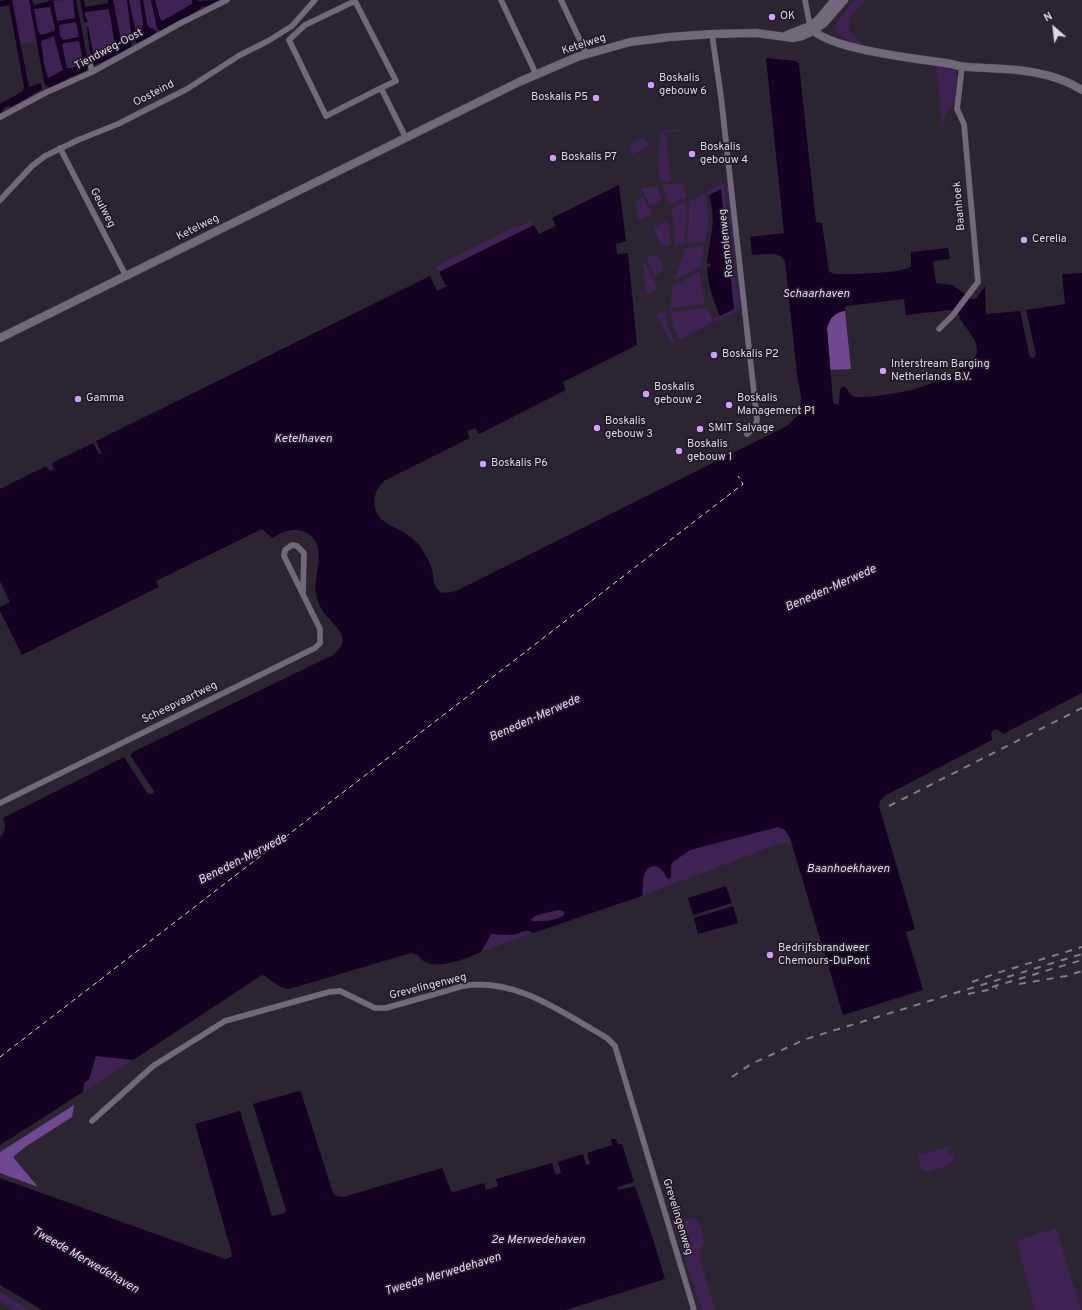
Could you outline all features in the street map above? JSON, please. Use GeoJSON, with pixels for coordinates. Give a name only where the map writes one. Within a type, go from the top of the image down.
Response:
{"type":"FeatureCollection","features":[{"type":"Feature","properties":{"kind":"street","name":"Tiendweg-Oost"},"geometry":{"type":"LineString","coordinates":[[0,117],[227,0]]}},
{"type":"Feature","properties":{"kind":"street","name":"Oosteind"},"geometry":{"type":"LineString","coordinates":[[0,200],[32,166],[45,156],[60,148],[118,124],[187,89],[240,55],[268,41],[292,26],[315,0]]}},
{"type":"Feature","properties":{"kind":"street"},"geometry":{"type":"LineString","coordinates":[[501,0],[536,74]]}},
{"type":"Feature","properties":{"kind":"street"},"geometry":{"type":"LineString","coordinates":[[560,0],[587,55]]}},
{"type":"Feature","properties":{"kind":"street"},"geometry":{"type":"LineString","coordinates":[[805,0],[812,29],[822,37],[852,48],[952,64],[962,68],[985,68],[1037,73],[1071,83],[1082,90]]}},
{"type":"Feature","properties":{"kind":"street"},"geometry":{"type":"LineString","coordinates":[[812,29],[835,0]]}},
{"type":"Feature","properties":{"kind":"street"},"geometry":{"type":"LineString","coordinates":[[812,29],[830,17],[844,0]]}},
{"type":"Feature","properties":{"kind":"street"},"geometry":{"type":"LineString","coordinates":[[356,1],[396,81],[382,88],[326,116],[289,40],[306,25],[356,1]]}},
{"type":"Feature","properties":{"kind":"street","name":"Ketelweg"},"geometry":{"type":"LineString","coordinates":[[0,338],[536,74],[587,55],[630,42],[712,34],[756,33],[785,36],[812,29]]}},
{"type":"Feature","properties":{"kind":"street","name":"Rosmolenweg"},"geometry":{"type":"LineString","coordinates":[[712,34],[721,97],[757,420],[755,427],[748,434]]}},
{"type":"Feature","properties":{"kind":"street"},"geometry":{"type":"LineString","coordinates":[[89,59],[91,70]]}},
{"type":"Feature","properties":{"kind":"street","name":"Baanhoek"},"geometry":{"type":"LineString","coordinates":[[938,329],[954,315],[978,282],[964,124],[957,109],[962,68]]}},
{"type":"Feature","properties":{"kind":"street"},"geometry":{"type":"LineString","coordinates":[[382,88],[406,138]]}},
{"type":"Feature","properties":{"kind":"street","name":"Geulweg"},"geometry":{"type":"LineString","coordinates":[[60,148],[126,276]]}},
{"type":"Feature","properties":{"kind":"street","name":"Scheepvaartweg"},"geometry":{"type":"LineString","coordinates":[[0,803],[315,648],[320,643],[320,629],[284,556],[285,550],[292,545],[297,546],[304,553],[303,593]]}},
{"type":"Feature","properties":{"kind":"street","name":"Grevelingenweg"},"geometry":{"type":"LineString","coordinates":[[92,1121],[153,1066],[227,1020],[329,992],[340,991],[375,1008],[386,1008],[463,986],[485,985],[505,987],[521,991],[607,1038],[615,1046],[694,1310]]}},
{"type":"Feature","properties":{"kind":"shaded area"},"geometry":{"type":"Polygon","coordinates":[[[12,0],[29,0],[37,41],[21,44],[12,0]]]}},
{"type":"Feature","properties":{"kind":"shaded area"},"geometry":{"type":"Polygon","coordinates":[[[73,0],[75,18],[57,21],[53,2],[73,0]]]}},
{"type":"Feature","properties":{"kind":"shaded area"},"geometry":{"type":"Polygon","coordinates":[[[113,0],[127,0],[131,32],[134,38],[127,41],[121,41],[113,0]]]}},
{"type":"Feature","properties":{"kind":"shaded area"},"geometry":{"type":"Polygon","coordinates":[[[129,0],[140,0],[143,23],[142,32],[138,34],[136,33],[129,0]]]}},
{"type":"Feature","properties":{"kind":"shaded area"},"geometry":{"type":"Polygon","coordinates":[[[143,0],[151,0],[157,28],[154,29],[148,27],[143,0]]]}},
{"type":"Feature","properties":{"kind":"shaded area"},"geometry":{"type":"Polygon","coordinates":[[[155,0],[192,0],[192,4],[162,21],[160,19],[155,0]]]}},
{"type":"Feature","properties":{"kind":"shaded area"},"geometry":{"type":"Polygon","coordinates":[[[854,0],[866,0],[854,12],[849,20],[850,30],[859,41],[864,43],[863,45],[850,41],[842,36],[834,26],[854,0]]]}},
{"type":"Feature","properties":{"kind":"shaded area"},"geometry":{"type":"Polygon","coordinates":[[[50,7],[55,28],[54,32],[42,35],[38,31],[34,9],[50,7]]]}},
{"type":"Feature","properties":{"kind":"shaded area"},"geometry":{"type":"Polygon","coordinates":[[[109,9],[115,45],[96,59],[94,58],[87,27],[86,22],[88,22],[84,14],[86,12],[109,9]]]}},
{"type":"Feature","properties":{"kind":"shaded area"},"geometry":{"type":"Polygon","coordinates":[[[76,22],[79,37],[63,40],[60,36],[59,24],[76,22]]]}},
{"type":"Feature","properties":{"kind":"shaded area"},"geometry":{"type":"Polygon","coordinates":[[[54,36],[63,70],[48,79],[44,64],[41,40],[54,36]]]}},
{"type":"Feature","properties":{"kind":"shaded area"},"geometry":{"type":"Polygon","coordinates":[[[79,41],[83,60],[82,64],[72,68],[67,68],[62,44],[79,41]]]}},
{"type":"Feature","properties":{"kind":"shaded area"},"geometry":{"type":"Polygon","coordinates":[[[935,62],[952,67],[956,71],[957,77],[954,104],[946,114],[942,126],[937,70],[935,62]]]}},
{"type":"Feature","properties":{"kind":"shaded area"},"geometry":{"type":"Polygon","coordinates":[[[680,129],[680,131],[665,132],[671,181],[661,182],[658,156],[661,131],[680,129]]]}},
{"type":"Feature","properties":{"kind":"shaded area"},"geometry":{"type":"Polygon","coordinates":[[[644,137],[649,146],[631,155],[630,144],[644,137]]]}},
{"type":"Feature","properties":{"kind":"shaded area"},"geometry":{"type":"Polygon","coordinates":[[[684,183],[686,197],[669,205],[662,185],[684,183]]]}},
{"type":"Feature","properties":{"kind":"shaded area"},"geometry":{"type":"Polygon","coordinates":[[[724,183],[739,310],[715,322],[713,319],[734,309],[721,190],[708,196],[706,192],[724,183]]]}},
{"type":"Feature","properties":{"kind":"shaded area"},"geometry":{"type":"Polygon","coordinates":[[[726,185],[728,186],[741,306],[740,309],[726,185]]]}},
{"type":"Feature","properties":{"kind":"shaded area"},"geometry":{"type":"Polygon","coordinates":[[[657,186],[662,200],[650,206],[641,188],[657,186]]]}},
{"type":"Feature","properties":{"kind":"shaded area"},"geometry":{"type":"Polygon","coordinates":[[[705,194],[708,206],[708,218],[705,242],[686,243],[689,222],[689,202],[705,194]]]}},
{"type":"Feature","properties":{"kind":"shaded area"},"geometry":{"type":"Polygon","coordinates":[[[643,197],[652,214],[638,221],[636,200],[643,197]]]}},
{"type":"Feature","properties":{"kind":"shaded area"},"geometry":{"type":"Polygon","coordinates":[[[686,201],[687,218],[684,244],[675,245],[674,224],[671,209],[686,201]]]}},
{"type":"Feature","properties":{"kind":"shaded area"},"geometry":{"type":"Polygon","coordinates":[[[532,220],[534,225],[439,272],[436,266],[516,226],[517,228],[532,220]]]}},
{"type":"Feature","properties":{"kind":"shaded area"},"geometry":{"type":"Polygon","coordinates":[[[668,220],[670,245],[662,246],[653,228],[668,220]]]}},
{"type":"Feature","properties":{"kind":"shaded area"},"geometry":{"type":"Polygon","coordinates":[[[704,245],[701,267],[674,280],[686,248],[704,245]]]}},
{"type":"Feature","properties":{"kind":"shaded area"},"geometry":{"type":"Polygon","coordinates":[[[656,254],[665,270],[655,276],[646,259],[656,254]]]}},
{"type":"Feature","properties":{"kind":"shaded area"},"geometry":{"type":"Polygon","coordinates":[[[644,261],[658,289],[646,294],[643,262],[644,261]]]}},
{"type":"Feature","properties":{"kind":"shaded area"},"geometry":{"type":"Polygon","coordinates":[[[700,272],[705,304],[670,308],[673,286],[700,272]]]}},
{"type":"Feature","properties":{"kind":"shaded area"},"geometry":{"type":"Polygon","coordinates":[[[707,308],[714,322],[679,340],[672,323],[674,323],[674,321],[672,322],[671,312],[691,311],[692,309],[707,308]]]}},
{"type":"Feature","properties":{"kind":"shaded area"},"geometry":{"type":"Polygon","coordinates":[[[841,311],[845,311],[851,369],[830,370],[827,328],[831,318],[841,311]]]}},
{"type":"Feature","properties":{"kind":"shaded area"},"geometry":{"type":"Polygon","coordinates":[[[666,312],[668,328],[675,342],[671,343],[656,313],[666,312]]]}},
{"type":"Feature","properties":{"kind":"shaded area"},"geometry":{"type":"Polygon","coordinates":[[[778,827],[785,831],[791,843],[781,843],[642,896],[644,876],[647,869],[657,866],[663,872],[673,862],[690,850],[778,827]]]}},
{"type":"Feature","properties":{"kind":"shaded area"},"geometry":{"type":"Polygon","coordinates":[[[559,910],[564,912],[564,915],[557,919],[539,922],[532,921],[531,919],[533,917],[559,910]]]}},
{"type":"Feature","properties":{"kind":"shaded area"},"geometry":{"type":"Polygon","coordinates":[[[523,931],[533,933],[481,952],[491,934],[511,934],[523,931]]]}},
{"type":"Feature","properties":{"kind":"shaded area"},"geometry":{"type":"Polygon","coordinates":[[[96,1056],[133,1060],[83,1092],[84,1083],[89,1079],[96,1056]]]}},
{"type":"Feature","properties":{"kind":"shaded area"},"geometry":{"type":"Polygon","coordinates":[[[74,1105],[72,1117],[25,1147],[13,1157],[38,1187],[0,1173],[0,1152],[74,1105]]]}},
{"type":"Feature","properties":{"kind":"shaded area"},"geometry":{"type":"Polygon","coordinates":[[[950,1146],[952,1148],[947,1150],[949,1155],[954,1154],[953,1159],[948,1165],[928,1172],[921,1169],[918,1157],[919,1155],[950,1146]]]}},
{"type":"Feature","properties":{"kind":"shaded area"},"geometry":{"type":"Polygon","coordinates":[[[689,1219],[697,1219],[703,1233],[704,1242],[700,1253],[700,1259],[715,1310],[701,1310],[674,1224],[689,1219]]]}},
{"type":"Feature","properties":{"kind":"shaded area"},"geometry":{"type":"Polygon","coordinates":[[[1056,1228],[1081,1310],[1035,1310],[1017,1241],[1056,1228]]]}},
{"type":"Feature","properties":{"kind":"shaded area"},"geometry":{"type":"Polygon","coordinates":[[[0,1292],[31,1310],[15,1310],[0,1301],[0,1292]]]}},
{"type":"Feature","properties":{"kind":"water"},"geometry":{"type":"Polygon","coordinates":[[[12,0],[29,87],[41,83],[42,89],[11,107],[8,106],[4,108],[0,115],[0,104],[23,91],[24,87],[9,5],[0,7],[0,1],[12,0]]]}},
{"type":"Feature","properties":{"kind":"water"},"geometry":{"type":"Polygon","coordinates":[[[29,0],[32,0],[34,5],[53,0],[57,21],[75,18],[73,0],[76,0],[88,61],[91,61],[87,27],[94,58],[96,59],[115,45],[109,9],[86,12],[84,14],[88,22],[84,22],[80,0],[84,0],[86,7],[108,3],[108,0],[113,0],[121,41],[127,41],[134,38],[131,32],[127,0],[129,0],[136,33],[138,34],[142,32],[143,23],[140,0],[143,0],[147,24],[156,31],[153,36],[137,43],[135,40],[131,44],[132,47],[116,56],[87,68],[86,71],[50,87],[47,87],[44,82],[29,0]],[[50,7],[34,9],[39,33],[42,35],[54,31],[55,28],[50,7]],[[76,22],[59,25],[60,36],[63,40],[79,37],[76,22]],[[54,36],[41,41],[44,64],[48,78],[63,70],[54,36]],[[79,41],[64,43],[62,45],[67,68],[72,68],[82,64],[83,60],[79,41]]]}},
{"type":"Feature","properties":{"kind":"water"},"geometry":{"type":"Polygon","coordinates":[[[151,0],[155,0],[160,19],[162,21],[192,4],[192,0],[219,0],[205,7],[203,6],[196,12],[160,31],[157,28],[151,0]]]}},
{"type":"Feature","properties":{"kind":"water"},"geometry":{"type":"Polygon","coordinates":[[[766,58],[796,61],[799,64],[816,222],[822,223],[829,272],[836,274],[852,274],[898,271],[911,266],[911,252],[948,248],[950,259],[933,262],[936,283],[953,285],[971,299],[976,299],[985,286],[986,314],[1020,311],[1030,357],[1033,358],[1036,355],[1026,310],[1065,304],[1062,274],[1082,273],[1082,693],[1003,734],[994,729],[991,733],[992,740],[887,794],[880,801],[879,806],[915,929],[906,932],[923,990],[843,1015],[790,838],[785,830],[778,827],[690,850],[673,862],[671,866],[670,879],[667,878],[659,867],[654,866],[646,870],[642,896],[533,933],[530,931],[524,931],[514,935],[491,934],[481,952],[458,961],[431,964],[423,961],[418,955],[411,953],[289,989],[281,987],[266,976],[262,975],[133,1060],[96,1056],[89,1079],[84,1083],[83,1092],[0,1145],[0,837],[5,828],[3,818],[124,757],[148,794],[153,794],[154,791],[130,755],[133,752],[333,655],[339,649],[343,639],[339,630],[322,610],[317,599],[316,582],[319,554],[318,546],[314,539],[307,533],[298,530],[289,531],[272,538],[262,529],[156,581],[159,587],[22,655],[0,611],[0,607],[10,602],[0,581],[0,489],[46,466],[50,471],[54,469],[52,463],[93,443],[99,454],[102,454],[96,441],[430,276],[437,291],[447,286],[439,272],[534,225],[539,234],[556,226],[552,218],[619,185],[626,241],[616,244],[617,254],[628,253],[637,345],[563,382],[566,390],[479,434],[475,428],[467,431],[470,438],[384,481],[377,490],[374,501],[376,512],[379,517],[408,535],[418,544],[430,565],[433,572],[434,583],[440,592],[444,593],[456,591],[787,426],[797,416],[801,405],[801,397],[797,374],[785,262],[780,256],[766,254],[752,255],[750,237],[784,233],[766,58]],[[904,299],[847,306],[845,307],[845,311],[835,314],[829,321],[827,328],[834,404],[839,405],[840,389],[843,386],[854,397],[876,396],[911,390],[952,374],[974,359],[977,351],[975,340],[959,315],[951,310],[906,315],[904,299]],[[559,910],[541,914],[531,919],[532,921],[548,921],[557,919],[564,915],[563,911],[559,910]]]}},
{"type":"Feature","properties":{"kind":"water"},"geometry":{"type":"Polygon","coordinates":[[[721,189],[734,309],[720,316],[708,281],[707,268],[711,266],[710,263],[707,264],[713,222],[709,195],[721,189]]]}},
{"type":"Feature","properties":{"kind":"water"},"geometry":{"type":"Polygon","coordinates":[[[726,886],[732,903],[693,915],[688,898],[726,886]]]}},
{"type":"Feature","properties":{"kind":"water"},"geometry":{"type":"Polygon","coordinates":[[[733,906],[738,923],[698,934],[694,918],[733,906]]]}},
{"type":"Feature","properties":{"kind":"water","name":"2e Merwedehaven"},"geometry":{"type":"Polygon","coordinates":[[[299,1091],[301,1092],[333,1193],[336,1196],[343,1197],[442,1168],[451,1191],[454,1192],[484,1183],[486,1190],[498,1186],[496,1179],[552,1163],[556,1175],[561,1173],[558,1162],[583,1154],[586,1165],[590,1164],[587,1153],[612,1145],[611,1139],[616,1139],[617,1143],[622,1144],[634,1182],[618,1187],[618,1190],[635,1186],[665,1279],[566,1310],[42,1310],[0,1285],[0,1178],[225,1259],[231,1257],[232,1254],[195,1124],[240,1111],[272,1216],[285,1213],[286,1210],[253,1104],[299,1091]]]}},
{"type":"Feature","properties":{"kind":"ferry route"},"geometry":{"type":"LineString","coordinates":[[0,1057],[743,484],[738,476]]}},
{"type":"Feature","properties":{"kind":"railway"},"geometry":{"type":"LineString","coordinates":[[889,806],[1082,708]]}},
{"type":"Feature","properties":{"kind":"railway"},"geometry":{"type":"LineString","coordinates":[[972,982],[1082,947]]}},
{"type":"Feature","properties":{"kind":"railway"},"geometry":{"type":"LineString","coordinates":[[732,1077],[751,1064],[806,1039],[1082,954]]}},
{"type":"Feature","properties":{"kind":"railway"},"geometry":{"type":"LineString","coordinates":[[992,987],[1082,960]]}},
{"type":"Feature","properties":{"kind":"railway"},"geometry":{"type":"LineString","coordinates":[[1019,984],[1066,976],[1082,971]]}},
{"type":"Feature","properties":{"kind":"railway"},"geometry":{"type":"LineString","coordinates":[[968,994],[997,988]]}},
{"type":"Feature","properties":{"kind":"place","name":"OK"},"geometry":{"type":"Point","coordinates":[772,17]}},
{"type":"Feature","properties":{"kind":"place","name":"Boskalis gebouw 6"},"geometry":{"type":"Point","coordinates":[651,85]}},
{"type":"Feature","properties":{"kind":"place","name":"Boskalis P5"},"geometry":{"type":"Point","coordinates":[596,98]}},
{"type":"Feature","properties":{"kind":"place","name":"Boskalis gebouw 4"},"geometry":{"type":"Point","coordinates":[692,154]}},
{"type":"Feature","properties":{"kind":"place","name":"Boskalis P7"},"geometry":{"type":"Point","coordinates":[553,158]}},
{"type":"Feature","properties":{"kind":"place","name":"Cerelia"},"geometry":{"type":"Point","coordinates":[1024,240]}},
{"type":"Feature","properties":{"kind":"place","name":"Boskalis P2"},"geometry":{"type":"Point","coordinates":[714,355]}},
{"type":"Feature","properties":{"kind":"place","name":"Interstream Barging Netherlands B.V."},"geometry":{"type":"Point","coordinates":[883,371]}},
{"type":"Feature","properties":{"kind":"place","name":"Boskalis gebouw 2"},"geometry":{"type":"Point","coordinates":[646,394]}},
{"type":"Feature","properties":{"kind":"place","name":"Gamma"},"geometry":{"type":"Point","coordinates":[78,399]}},
{"type":"Feature","properties":{"kind":"place","name":"Boskalis Management P1"},"geometry":{"type":"Point","coordinates":[729,405]}},
{"type":"Feature","properties":{"kind":"place","name":"Boskalis gebouw 3"},"geometry":{"type":"Point","coordinates":[597,428]}},
{"type":"Feature","properties":{"kind":"place","name":"SMIT Salvage"},"geometry":{"type":"Point","coordinates":[700,429]}},
{"type":"Feature","properties":{"kind":"place","name":"Boskalis gebouw 1"},"geometry":{"type":"Point","coordinates":[679,451]}},
{"type":"Feature","properties":{"kind":"place","name":"Boskalis P6"},"geometry":{"type":"Point","coordinates":[483,464]}},
{"type":"Feature","properties":{"kind":"place","name":"Bedrijfsbrandweer Chemours-DuPont"},"geometry":{"type":"Point","coordinates":[770,955]}},
{"type":"Feature","properties":{"kind":"water label","name":"Schaarhaven"},"geometry":{"type":"Point","coordinates":[816,295]}},
{"type":"Feature","properties":{"kind":"water label","name":"Ketelhaven"},"geometry":{"type":"Point","coordinates":[303,440]}},
{"type":"Feature","properties":{"kind":"water label","name":"Beneden-Merwede"},"geometry":{"type":"Point","coordinates":[831,589]}},
{"type":"Feature","properties":{"kind":"water label","name":"Beneden-Merwede"},"geometry":{"type":"Point","coordinates":[535,719]}},
{"type":"Feature","properties":{"kind":"water label","name":"Beneden-Merwede"},"geometry":{"type":"Point","coordinates":[243,860]}},
{"type":"Feature","properties":{"kind":"water label","name":"Baanhoekhaven"},"geometry":{"type":"Point","coordinates":[848,870]}},
{"type":"Feature","properties":{"kind":"water label","name":"Tweede Merwedehaven"},"geometry":{"type":"Point","coordinates":[85,1261]}},
{"type":"Feature","properties":{"kind":"water label","name":"Tweede Merwedehaven"},"geometry":{"type":"Point","coordinates":[443,1275]}}]}
